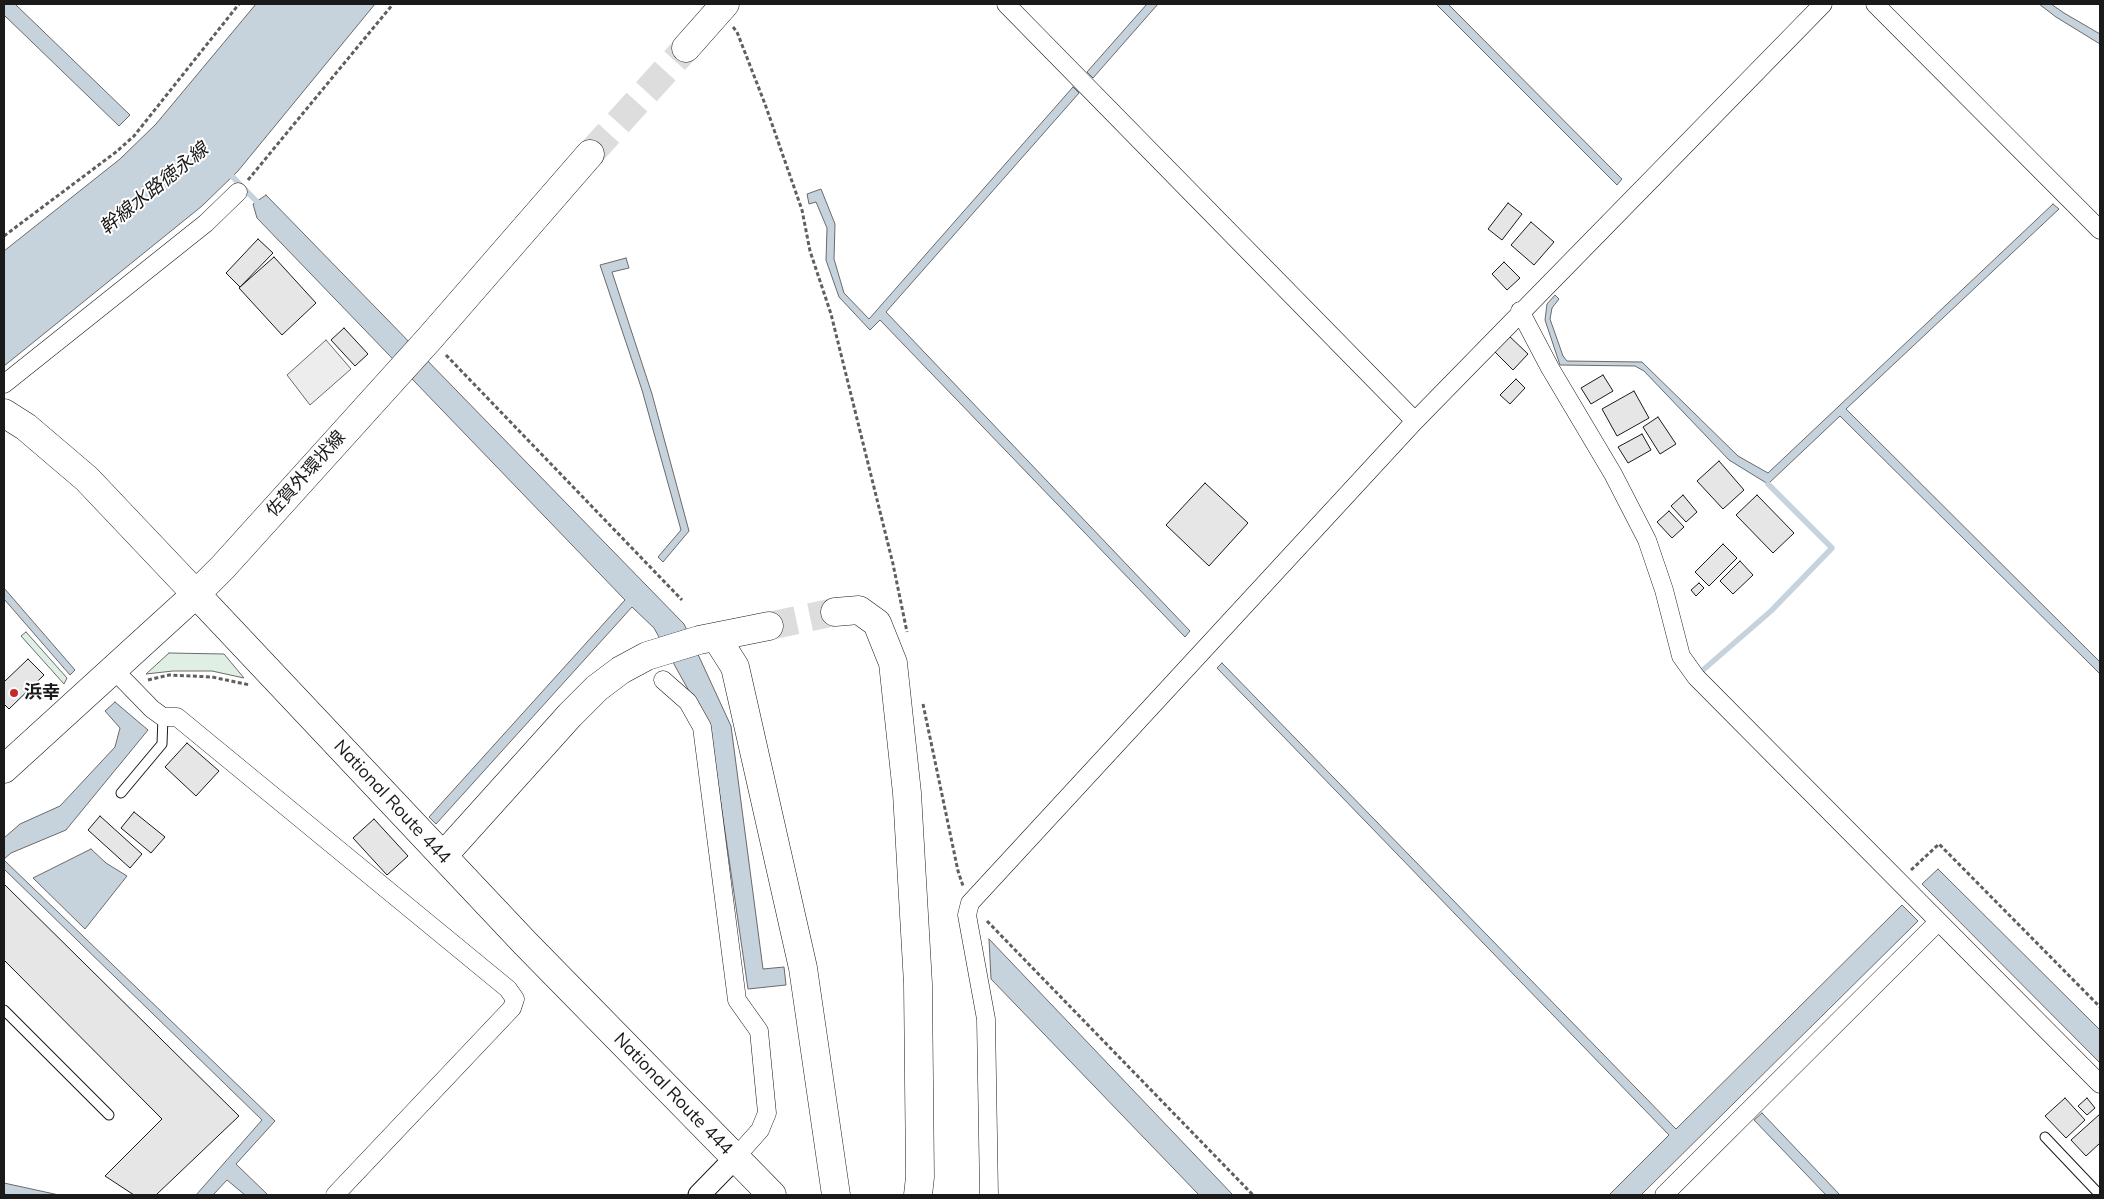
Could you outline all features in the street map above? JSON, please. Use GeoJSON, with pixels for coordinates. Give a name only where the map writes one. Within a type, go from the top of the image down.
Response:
{"type":"FeatureCollection","features":[{"type":"Feature","properties":{"kind":"main road"},"geometry":{"type":"LineString","coordinates":[[686,48],[722,7]]}},
{"type":"Feature","properties":{"kind":"main road","name":"佐賀外環状線"},"geometry":{"type":"LineString","coordinates":[[196,594],[223,567],[430,338],[590,154]]}},
{"type":"Feature","properties":{"kind":"main road"},"geometry":{"type":"LineString","coordinates":[[4,413],[26,427],[87,478],[196,594],[121,677],[4,769]]}},
{"type":"Feature","properties":{"kind":"main road","name":"National Route 444"},"geometry":{"type":"LineString","coordinates":[[196,594],[532,950],[772,1195]]}},
{"type":"Feature","properties":{"kind":"main road"},"geometry":{"type":"LineString","coordinates":[[835,612],[859,610],[877,623],[893,663],[907,793],[918,984],[920,1177],[918,1195]]}},
{"type":"Feature","properties":{"kind":"main road"},"geometry":{"type":"LineString","coordinates":[[443,856],[570,715],[597,688],[621,670],[647,656],[699,640],[769,626]]}},
{"type":"Feature","properties":{"kind":"main road"},"geometry":{"type":"LineString","coordinates":[[716,637],[735,667],[803,968],[836,1195]]}},
{"type":"Feature","properties":{"kind":"street"},"geometry":{"type":"LineString","coordinates":[[1006,4],[1415,421]]}},
{"type":"Feature","properties":{"kind":"street"},"geometry":{"type":"LineString","coordinates":[[989,1195],[986,1019],[967,915],[970,904],[1415,421],[1520,311],[1823,4]]}},
{"type":"Feature","properties":{"kind":"street"},"geometry":{"type":"LineString","coordinates":[[1875,4],[2100,230]]}},
{"type":"Feature","properties":{"kind":"street"},"geometry":{"type":"LineString","coordinates":[[4,384],[206,223],[242,187]]}},
{"type":"Feature","properties":{"kind":"street"},"geometry":{"type":"LineString","coordinates":[[1520,311],[1550,368],[1614,474],[1648,540],[1664,590],[1681,656],[1696,677],[2100,1084]]}},
{"type":"Feature","properties":{"kind":"street"},"geometry":{"type":"LineString","coordinates":[[121,677],[152,709],[163,717],[177,717],[508,989],[515,999],[512,1008],[335,1195]]}},
{"type":"Feature","properties":{"kind":"street"},"geometry":{"type":"LineString","coordinates":[[663,680],[688,702],[702,727],[737,1000],[759,1031],[767,1113],[760,1130],[699,1195]]}},
{"type":"Feature","properties":{"kind":"street"},"geometry":{"type":"LineString","coordinates":[[1664,1195],[1938,922]]}},
{"type":"Feature","properties":{"kind":"lane"},"geometry":{"type":"LineString","coordinates":[[121,793],[162,744],[163,717]]}},
{"type":"Feature","properties":{"kind":"lane"},"geometry":{"type":"LineString","coordinates":[[4,1010],[109,1115]]}},
{"type":"Feature","properties":{"kind":"lane"},"geometry":{"type":"LineString","coordinates":[[2045,1137],[2100,1195]]}},
{"type":"Feature","properties":{"kind":"path"},"geometry":{"type":"LineString","coordinates":[[4,236],[134,136],[239,4]]}},
{"type":"Feature","properties":{"kind":"path"},"geometry":{"type":"LineString","coordinates":[[242,187],[393,4]]}},
{"type":"Feature","properties":{"kind":"path"},"geometry":{"type":"LineString","coordinates":[[722,7],[737,32],[765,104],[802,210],[810,251],[831,314],[843,362],[893,564],[909,641]]}},
{"type":"Feature","properties":{"kind":"path"},"geometry":{"type":"LineString","coordinates":[[430,338],[682,600]]}},
{"type":"Feature","properties":{"kind":"path"},"geometry":{"type":"LineString","coordinates":[[121,677],[212,676],[253,686]]}},
{"type":"Feature","properties":{"kind":"path"},"geometry":{"type":"LineString","coordinates":[[921,698],[958,871],[970,904],[1253,1195]]}},
{"type":"Feature","properties":{"kind":"path"},"geometry":{"type":"LineString","coordinates":[[1898,882],[1939,844],[2100,1007]]}},
{"type":"Feature","properties":{"kind":"green space"},"geometry":{"type":"Polygon","coordinates":[[[26,632],[67,678],[64,684],[21,636],[26,632]]]}},
{"type":"Feature","properties":{"kind":"green space"},"geometry":{"type":"Polygon","coordinates":[[[169,653],[224,654],[244,678],[212,671],[173,671],[146,674],[169,653]]]}},
{"type":"Feature","properties":{"kind":"shaded area"},"geometry":{"type":"Polygon","coordinates":[[[326,340],[351,369],[310,405],[287,375],[326,340]]]}},
{"type":"Feature","properties":{"kind":"water"},"geometry":{"type":"Polygon","coordinates":[[[4,4],[15,4],[130,115],[119,126],[4,15],[4,4]]]}},
{"type":"Feature","properties":{"kind":"water","name":"幹線水路徳永線"},"geometry":{"type":"Polygon","coordinates":[[[256,4],[375,4],[238,171],[202,206],[4,366],[4,251],[120,159],[156,124],[256,4]]]}},
{"type":"Feature","properties":{"kind":"water"},"geometry":{"type":"Polygon","coordinates":[[[1147,4],[1158,4],[1093,78],[1087,72],[1147,4]]]}},
{"type":"Feature","properties":{"kind":"water"},"geometry":{"type":"Polygon","coordinates":[[[1436,4],[1448,4],[1622,179],[1617,185],[1436,4]]]}},
{"type":"Feature","properties":{"kind":"water"},"geometry":{"type":"Polygon","coordinates":[[[2039,4],[2051,4],[2100,34],[2100,44],[2056,17],[2039,4]]]}},
{"type":"Feature","properties":{"kind":"water"},"geometry":{"type":"Polygon","coordinates":[[[1073,87],[1079,93],[886,312],[1190,631],[1185,637],[880,320],[870,330],[839,297],[826,260],[827,228],[816,202],[809,204],[807,194],[821,189],[835,224],[834,259],[844,293],[869,319],[1073,87]]]}},
{"type":"Feature","properties":{"kind":"water"},"geometry":{"type":"Polygon","coordinates":[[[266,195],[684,624],[731,726],[763,969],[784,967],[786,985],[748,989],[710,729],[654,628],[632,607],[436,824],[429,817],[625,600],[257,218],[253,204],[266,195]]]}},
{"type":"Feature","properties":{"kind":"water"},"geometry":{"type":"Polygon","coordinates":[[[2053,204],[2059,209],[1846,409],[2100,662],[2100,674],[1840,416],[1768,484],[1729,460],[1644,371],[1635,366],[1560,365],[1545,320],[1547,304],[1555,295],[1559,299],[1552,308],[1550,319],[1563,356],[1567,361],[1642,362],[1738,456],[1768,473],[2053,204]]]}},
{"type":"Feature","properties":{"kind":"water"},"geometry":{"type":"Polygon","coordinates":[[[626,258],[629,268],[612,272],[652,394],[689,531],[663,562],[658,557],[681,530],[642,390],[600,265],[626,258]]]}},
{"type":"Feature","properties":{"kind":"water"},"geometry":{"type":"Polygon","coordinates":[[[4,588],[75,670],[70,675],[4,599],[4,588]]]}},
{"type":"Feature","properties":{"kind":"water"},"geometry":{"type":"Polygon","coordinates":[[[1222,663],[1676,1129],[1902,905],[1918,921],[1641,1195],[1609,1195],[1669,1135],[1217,668],[1222,663]]]}},
{"type":"Feature","properties":{"kind":"water"},"geometry":{"type":"Polygon","coordinates":[[[115,702],[148,730],[66,830],[11,853],[4,859],[4,838],[20,824],[60,806],[115,747],[120,728],[105,711],[115,702]]]}},
{"type":"Feature","properties":{"kind":"water"},"geometry":{"type":"Polygon","coordinates":[[[91,849],[106,863],[127,876],[85,929],[33,878],[91,849]]]}},
{"type":"Feature","properties":{"kind":"water"},"geometry":{"type":"Polygon","coordinates":[[[4,860],[275,1121],[236,1164],[268,1195],[245,1195],[227,1180],[213,1195],[196,1195],[262,1120],[4,869],[4,860]]]}},
{"type":"Feature","properties":{"kind":"water"},"geometry":{"type":"Polygon","coordinates":[[[1938,869],[2100,1030],[2100,1063],[1922,884],[1938,869]]]}},
{"type":"Feature","properties":{"kind":"water"},"geometry":{"type":"Polygon","coordinates":[[[989,939],[1233,1195],[1199,1195],[991,979],[989,939]]]}},
{"type":"Feature","properties":{"kind":"water"},"geometry":{"type":"Polygon","coordinates":[[[1762,1113],[1840,1195],[1826,1195],[1754,1120],[1762,1113]]]}},
{"type":"Feature","properties":{"kind":"water"},"geometry":{"type":"Polygon","coordinates":[[[4,1183],[59,1195],[4,1194],[4,1183]]]}},
{"type":"Feature","properties":{"kind":"building"},"geometry":{"type":"Polygon","coordinates":[[[1508,203],[1522,214],[1502,240],[1488,229],[1508,203]]]}},
{"type":"Feature","properties":{"kind":"building"},"geometry":{"type":"Polygon","coordinates":[[[1531,222],[1554,242],[1534,265],[1511,245],[1531,222]]]}},
{"type":"Feature","properties":{"kind":"building"},"geometry":{"type":"Polygon","coordinates":[[[258,239],[273,253],[240,287],[226,273],[258,239]]]}},
{"type":"Feature","properties":{"kind":"building"},"geometry":{"type":"Polygon","coordinates":[[[274,257],[316,303],[282,335],[239,288],[274,257]]]}},
{"type":"Feature","properties":{"kind":"building"},"geometry":{"type":"Polygon","coordinates":[[[1504,262],[1520,278],[1507,290],[1492,274],[1504,262]]]}},
{"type":"Feature","properties":{"kind":"building"},"geometry":{"type":"Polygon","coordinates":[[[344,328],[368,354],[355,366],[331,340],[344,328]]]}},
{"type":"Feature","properties":{"kind":"building"},"geometry":{"type":"Polygon","coordinates":[[[1507,334],[1528,354],[1513,370],[1492,349],[1507,334]]]}},
{"type":"Feature","properties":{"kind":"building"},"geometry":{"type":"Polygon","coordinates":[[[1603,375],[1613,391],[1591,404],[1581,388],[1603,375]]]}},
{"type":"Feature","properties":{"kind":"building"},"geometry":{"type":"Polygon","coordinates":[[[1516,379],[1525,388],[1510,404],[1500,395],[1516,379]]]}},
{"type":"Feature","properties":{"kind":"building"},"geometry":{"type":"Polygon","coordinates":[[[1634,391],[1649,418],[1617,436],[1602,409],[1634,391]]]}},
{"type":"Feature","properties":{"kind":"building"},"geometry":{"type":"Polygon","coordinates":[[[1658,417],[1676,444],[1660,454],[1643,427],[1658,417]]]}},
{"type":"Feature","properties":{"kind":"building"},"geometry":{"type":"Polygon","coordinates":[[[1642,434],[1651,450],[1628,463],[1618,447],[1642,434]]]}},
{"type":"Feature","properties":{"kind":"building"},"geometry":{"type":"Polygon","coordinates":[[[1719,461],[1744,490],[1723,509],[1697,481],[1719,461]]]}},
{"type":"Feature","properties":{"kind":"building"},"geometry":{"type":"Polygon","coordinates":[[[1205,483],[1248,523],[1209,566],[1166,525],[1205,483]]]}},
{"type":"Feature","properties":{"kind":"building"},"geometry":{"type":"Polygon","coordinates":[[[1683,495],[1697,512],[1686,522],[1671,506],[1683,495]]]}},
{"type":"Feature","properties":{"kind":"building"},"geometry":{"type":"Polygon","coordinates":[[[1757,495],[1794,533],[1773,553],[1736,515],[1757,495]]]}},
{"type":"Feature","properties":{"kind":"building"},"geometry":{"type":"Polygon","coordinates":[[[1669,511],[1684,527],[1672,538],[1657,522],[1669,511]]]}},
{"type":"Feature","properties":{"kind":"building"},"geometry":{"type":"Polygon","coordinates":[[[1723,544],[1737,558],[1709,586],[1695,572],[1723,544]]]}},
{"type":"Feature","properties":{"kind":"building"},"geometry":{"type":"Polygon","coordinates":[[[1740,561],[1753,575],[1733,594],[1720,581],[1740,561]]]}},
{"type":"Feature","properties":{"kind":"building"},"geometry":{"type":"Polygon","coordinates":[[[1699,583],[1704,588],[1696,596],[1691,590],[1699,583]]]}},
{"type":"Feature","properties":{"kind":"building","name":"浜幸"},"geometry":{"type":"Polygon","coordinates":[[[28,659],[44,675],[9,709],[4,704],[4,682],[28,659]]]}},
{"type":"Feature","properties":{"kind":"building"},"geometry":{"type":"Polygon","coordinates":[[[187,743],[219,771],[196,796],[165,767],[187,743]]]}},
{"type":"Feature","properties":{"kind":"building"},"geometry":{"type":"Polygon","coordinates":[[[134,812],[165,837],[151,853],[121,828],[134,812]]]}},
{"type":"Feature","properties":{"kind":"building"},"geometry":{"type":"Polygon","coordinates":[[[100,816],[142,854],[130,868],[88,830],[100,816]]]}},
{"type":"Feature","properties":{"kind":"building"},"geometry":{"type":"Polygon","coordinates":[[[374,819],[408,856],[387,875],[353,838],[374,819]]]}},
{"type":"Feature","properties":{"kind":"building"},"geometry":{"type":"Polygon","coordinates":[[[4,884],[239,1116],[156,1195],[134,1195],[105,1176],[162,1119],[4,960],[4,884]]]}},
{"type":"Feature","properties":{"kind":"building"},"geometry":{"type":"Polygon","coordinates":[[[2065,1098],[2085,1120],[2066,1138],[2045,1116],[2065,1098]]]}},
{"type":"Feature","properties":{"kind":"building"},"geometry":{"type":"Polygon","coordinates":[[[2087,1098],[2095,1108],[2087,1115],[2078,1106],[2087,1098]]]}},
{"type":"Feature","properties":{"kind":"building"},"geometry":{"type":"Polygon","coordinates":[[[2100,1114],[2100,1143],[2086,1156],[2071,1140],[2100,1114]]]}},
{"type":"Feature","properties":{"kind":"waterway"},"geometry":{"type":"LineString","coordinates":[[227,171],[261,206]]}},
{"type":"Feature","properties":{"kind":"waterway"},"geometry":{"type":"LineString","coordinates":[[1703,670],[1771,611],[1832,548],[1768,484]]}},
{"type":"Feature","properties":{"kind":"tunnel"},"geometry":{"type":"LineString","coordinates":[[590,154],[686,48]]}},
{"type":"Feature","properties":{"kind":"tunnel"},"geometry":{"type":"LineString","coordinates":[[769,626],[835,612]]}},
{"type":"Feature","properties":{"kind":"place","name":"浜幸"},"geometry":{"type":"Point","coordinates":[14,693]}}]}
